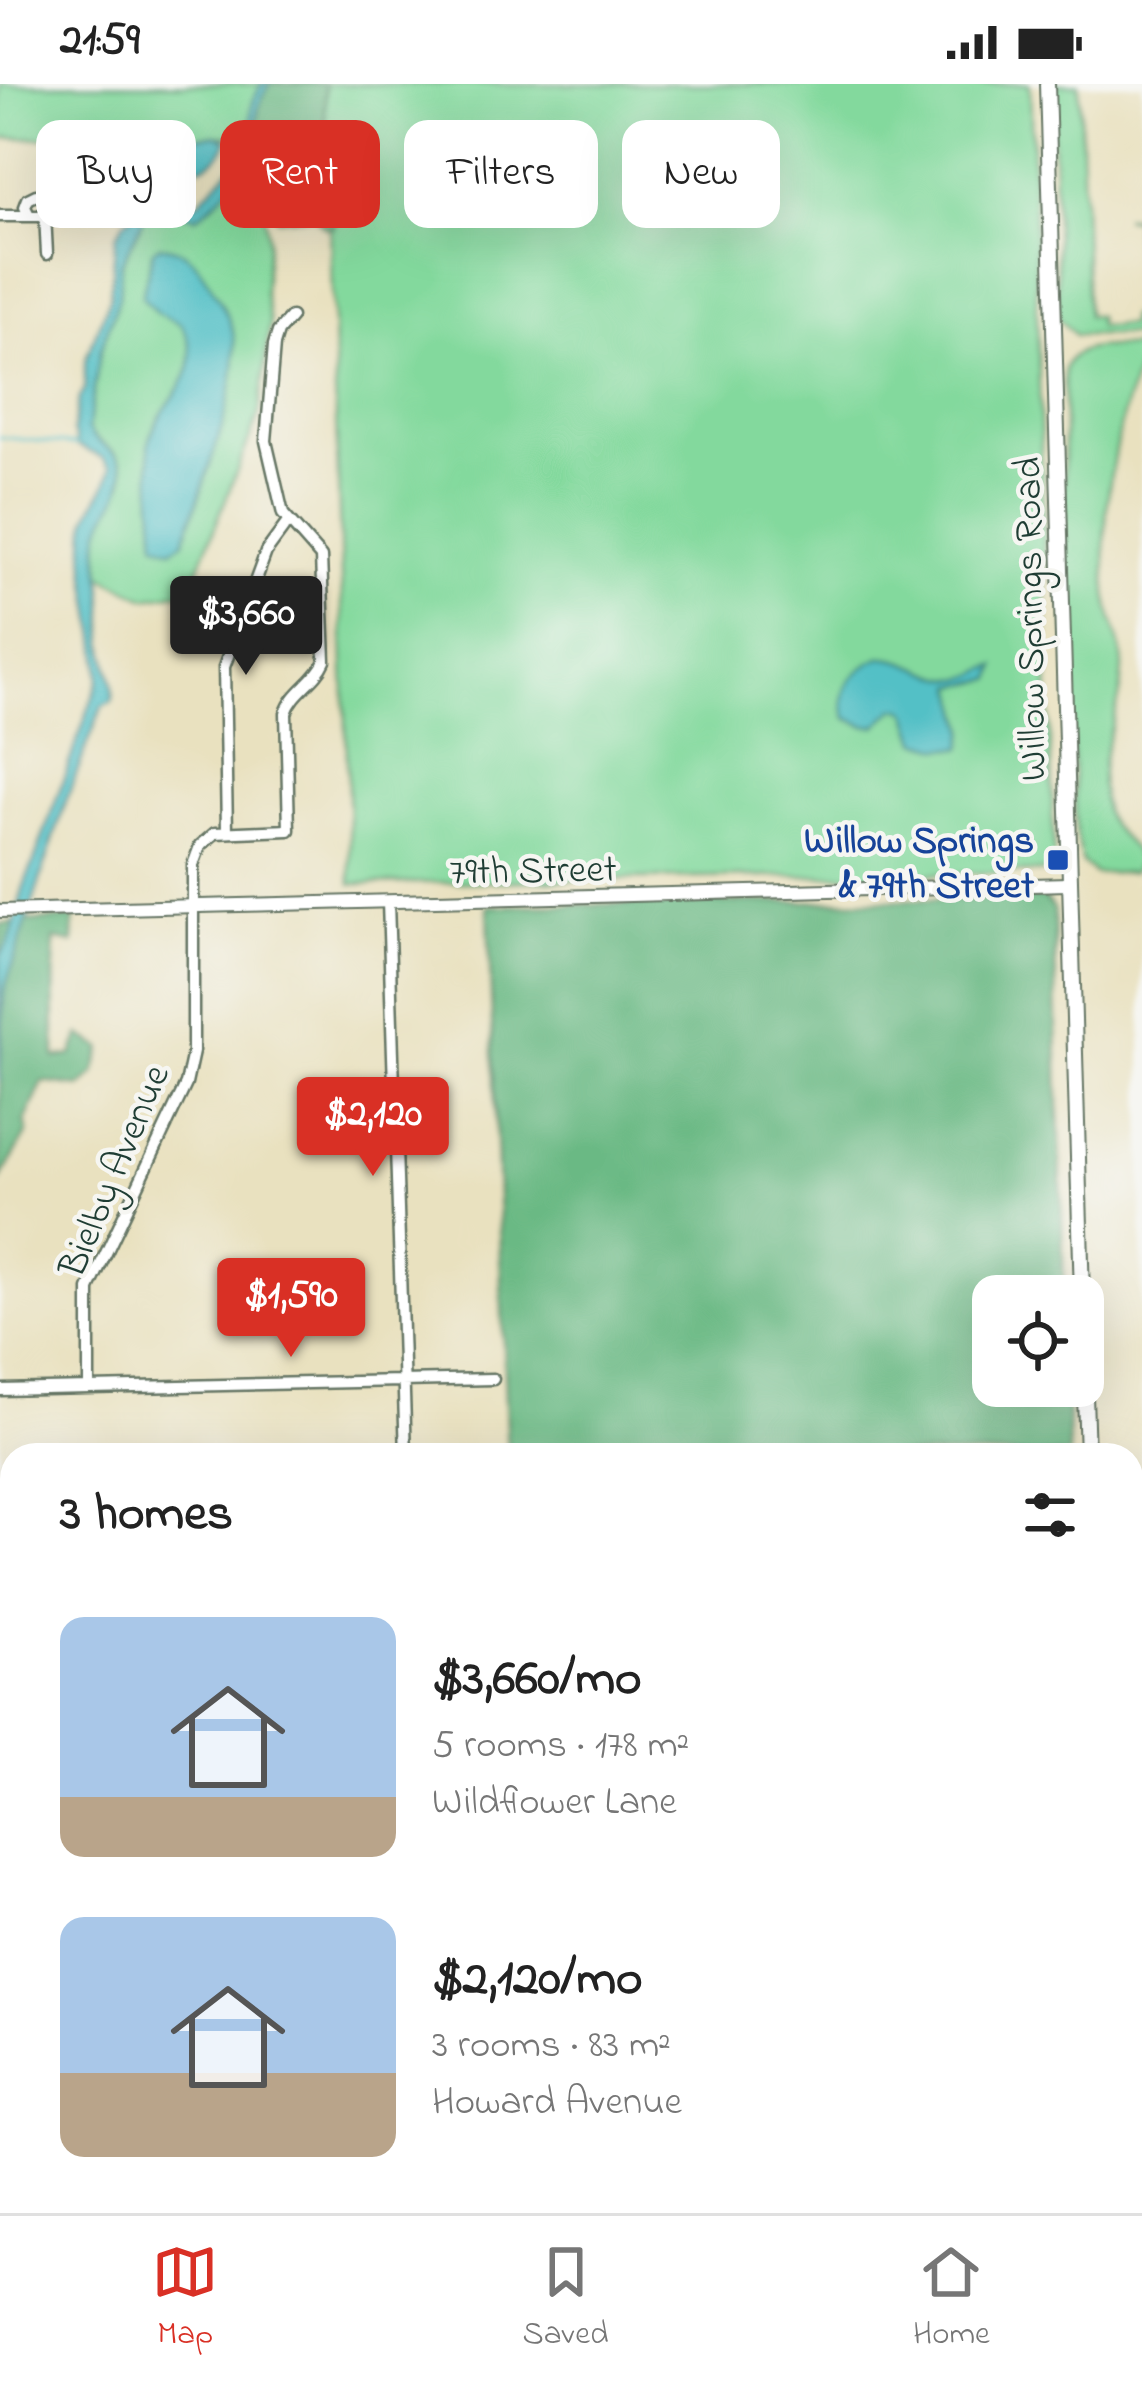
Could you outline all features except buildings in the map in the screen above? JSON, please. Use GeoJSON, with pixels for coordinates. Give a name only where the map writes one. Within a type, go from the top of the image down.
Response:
{"type":"FeatureCollection","features":[{"type":"Feature","properties":{"kind":"main road","name":"Willow Springs Road"},"geometry":{"type":"LineString","coordinates":[[1047,84],[1081,1275]]}},
{"type":"Feature","properties":{"kind":"main road"},"geometry":{"type":"LineString","coordinates":[[1085,1407],[1087,1443]]}},
{"type":"Feature","properties":{"kind":"street"},"geometry":{"type":"LineString","coordinates":[[29,214],[26,202],[36,197]]}},
{"type":"Feature","properties":{"kind":"street"},"geometry":{"type":"LineString","coordinates":[[0,216],[36,218]]}},
{"type":"Feature","properties":{"kind":"street"},"geometry":{"type":"LineString","coordinates":[[46,228],[47,254]]}},
{"type":"Feature","properties":{"kind":"street"},"geometry":{"type":"LineString","coordinates":[[288,522],[266,552],[224,667],[227,831],[289,830],[286,713],[325,661],[321,557],[279,506],[265,431],[274,345],[291,317]]}},
{"type":"Feature","properties":{"kind":"street","name":"Bielby Avenue"},"geometry":{"type":"LineString","coordinates":[[89,1388],[89,1289],[190,1068],[195,855],[206,839],[227,831]]}},
{"type":"Feature","properties":{"kind":"street","name":"79th Street"},"geometry":{"type":"LineString","coordinates":[[5,910],[1068,884]]}},
{"type":"Feature","properties":{"kind":"street"},"geometry":{"type":"LineString","coordinates":[[388,902],[406,1443]]}},
{"type":"Feature","properties":{"kind":"street"},"geometry":{"type":"LineString","coordinates":[[0,1390],[493,1378]]}},
{"type":"Feature","properties":{"kind":"green space"},"geometry":{"type":"Polygon","coordinates":[[[0,84],[1030,84],[1054,864],[1043,872],[351,884],[330,228],[380,228],[380,120],[220,120],[220,136],[196,136],[196,120],[36,120],[36,138],[0,138],[0,84]]]}},
{"type":"Feature","properties":{"kind":"green space"},"geometry":{"type":"Polygon","coordinates":[[[270,84],[325,84],[326,120],[257,120],[270,84]]]}},
{"type":"Feature","properties":{"kind":"green space"},"geometry":{"type":"Polygon","coordinates":[[[1051,84],[1079,84],[1087,316],[1097,316],[1098,326],[1128,325],[1129,316],[1138,315],[1135,219],[1123,217],[1140,218],[1139,335],[1075,335],[1058,318],[1051,84]]]}},
{"type":"Feature","properties":{"kind":"green space"},"geometry":{"type":"Polygon","coordinates":[[[220,193],[220,228],[267,228],[264,293],[270,322],[259,414],[190,591],[146,598],[102,576],[100,526],[121,489],[124,473],[119,458],[88,430],[100,351],[119,297],[121,264],[139,228],[196,228],[196,217],[220,193]]]}},
{"type":"Feature","properties":{"kind":"green space"},"geometry":{"type":"Polygon","coordinates":[[[1137,347],[1142,356],[1116,443],[1107,502],[1107,592],[1123,665],[1101,790],[1107,818],[1139,862],[1133,872],[1095,874],[1082,863],[1076,833],[1064,543],[1064,370],[1084,350],[1137,347]]]}},
{"type":"Feature","properties":{"kind":"green space"},"geometry":{"type":"Polygon","coordinates":[[[1044,898],[1054,910],[1063,1275],[972,1275],[972,1407],[1068,1407],[1069,1443],[507,1443],[488,906],[1044,898]]]}},
{"type":"Feature","properties":{"kind":"green space"},"geometry":{"type":"Polygon","coordinates":[[[74,918],[73,943],[54,939],[55,1058],[72,1055],[80,1035],[102,1048],[95,1074],[81,1087],[43,1082],[25,1122],[28,1132],[0,1180],[0,924],[74,918]]]}},
{"type":"Feature","properties":{"kind":"water"},"geometry":{"type":"Polygon","coordinates":[[[262,84],[270,84],[257,120],[251,120],[262,84]]]}},
{"type":"Feature","properties":{"kind":"water"},"geometry":{"type":"Polygon","coordinates":[[[196,137],[220,137],[218,156],[196,167],[196,137]]]}},
{"type":"Feature","properties":{"kind":"water"},"geometry":{"type":"Polygon","coordinates":[[[220,179],[220,196],[196,217],[196,203],[220,179]]]}},
{"type":"Feature","properties":{"kind":"water"},"geometry":{"type":"Polygon","coordinates":[[[121,228],[139,228],[121,264],[119,297],[100,351],[88,429],[117,456],[123,469],[121,489],[103,524],[99,545],[104,641],[113,695],[102,707],[66,801],[4,991],[0,1081],[0,955],[99,680],[86,528],[111,467],[77,446],[73,430],[85,388],[85,361],[110,297],[121,228]]]}},
{"type":"Feature","properties":{"kind":"water"},"geometry":{"type":"Polygon","coordinates":[[[159,246],[183,252],[199,267],[229,319],[235,353],[228,404],[212,458],[184,541],[172,549],[156,543],[149,444],[191,359],[181,324],[157,313],[142,296],[153,250],[159,246]]]}},
{"type":"Feature","properties":{"kind":"water"},"geometry":{"type":"Polygon","coordinates":[[[880,658],[959,679],[997,666],[993,679],[955,686],[966,729],[963,748],[918,741],[903,708],[895,709],[876,726],[847,718],[844,698],[850,681],[880,658]]]}},
{"type":"Feature","properties":{"kind":"waterway"},"geometry":{"type":"LineString","coordinates":[[0,437],[76,445]]}},
{"type":"Feature","properties":{"kind":"place","name":"Willow Springs & 79th Street"},"geometry":{"type":"Point","coordinates":[1058,860]}}]}
